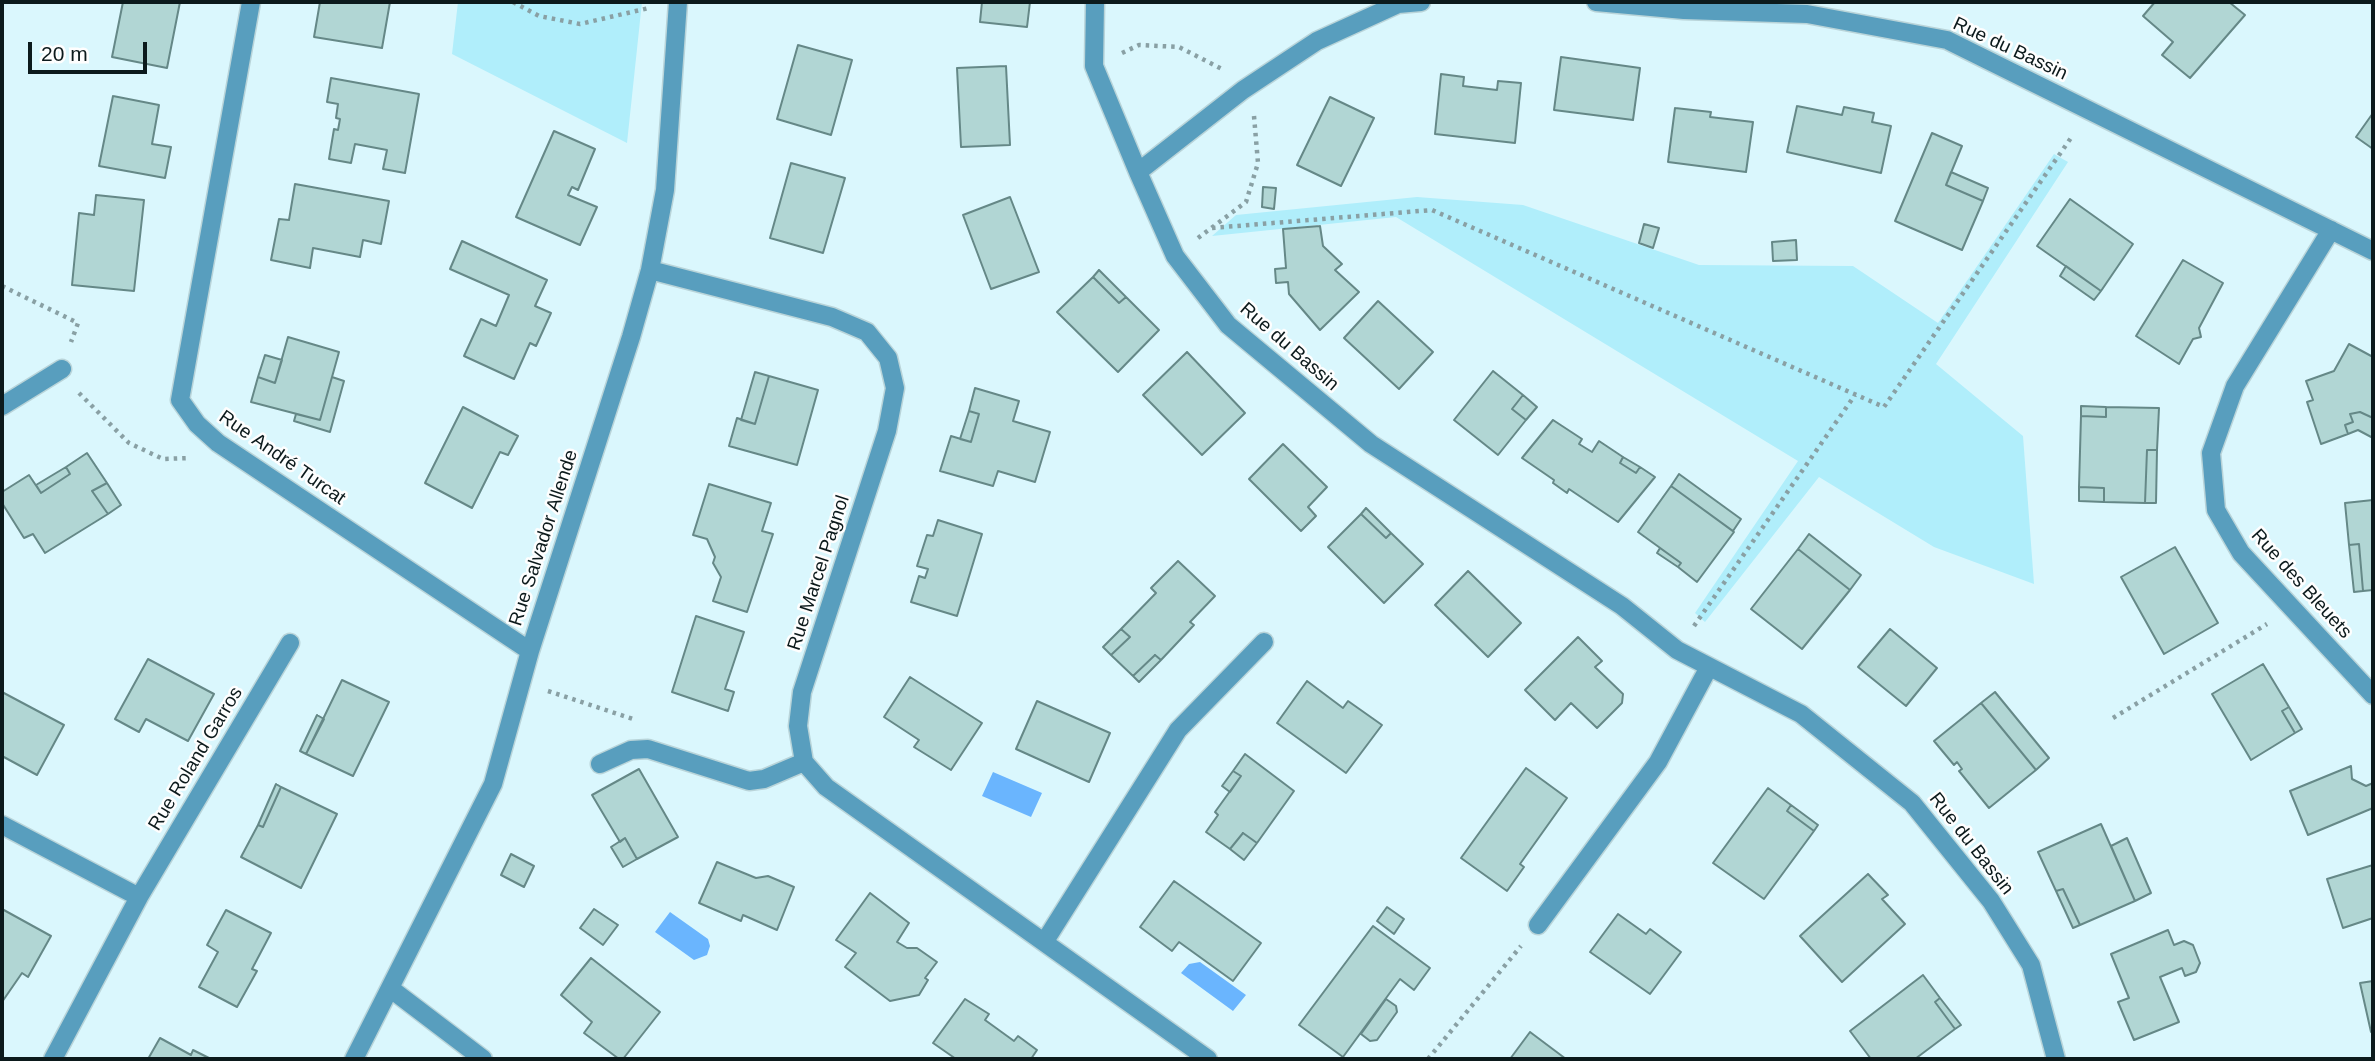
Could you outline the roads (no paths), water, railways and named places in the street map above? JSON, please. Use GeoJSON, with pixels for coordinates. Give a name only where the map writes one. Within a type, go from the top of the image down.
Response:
{"type":"FeatureCollection","features":[{"type":"Feature","properties":{"kind":"street","name":"Rue André Turcat"},"geometry":{"type":"LineString","coordinates":[[251,2],[180,400],[197,424],[218,443],[530,651]]}},
{"type":"Feature","properties":{"kind":"street","name":"Rue Salvador Allende"},"geometry":{"type":"LineString","coordinates":[[354,1059],[493,784],[530,651],[631,337],[650,270],[665,190],[678,2]]}},
{"type":"Feature","properties":{"kind":"street","name":"Rue du Bassin"},"geometry":{"type":"LineString","coordinates":[[1095,2],[1094,66],[1175,256],[1228,325],[1371,444],[1622,606],[1677,650],[1801,714],[1912,803],[1991,901],[2031,965],[2056,1059]]}},
{"type":"Feature","properties":{"kind":"street"},"geometry":{"type":"LineString","coordinates":[[1138,172],[1242,90],[1318,41],[1398,4],[1421,2]]}},
{"type":"Feature","properties":{"kind":"street","name":"Rue du Bassin"},"geometry":{"type":"LineString","coordinates":[[1596,2],[1684,10],[1812,8],[1947,40],[2373,251]]}},
{"type":"Feature","properties":{"kind":"street","name":"Rue des Bleuets"},"geometry":{"type":"LineString","coordinates":[[2331,230],[2235,386],[2211,453],[2216,510],[2241,553],[2373,695]]}},
{"type":"Feature","properties":{"kind":"street","name":"Rue Marcel Pagnol"},"geometry":{"type":"LineString","coordinates":[[650,270],[832,317],[867,332],[888,358],[895,388],[887,431],[802,692],[798,726],[804,762]]}},
{"type":"Feature","properties":{"kind":"street"},"geometry":{"type":"LineString","coordinates":[[2,406],[62,369]]}},
{"type":"Feature","properties":{"kind":"street"},"geometry":{"type":"LineString","coordinates":[[1045,941],[1178,730],[1264,642]]}},
{"type":"Feature","properties":{"kind":"street","name":"Rue Roland Garros"},"geometry":{"type":"LineString","coordinates":[[53,1059],[139,897],[290,643]]}},
{"type":"Feature","properties":{"kind":"street"},"geometry":{"type":"LineString","coordinates":[[1538,925],[1658,762],[1709,667]]}},
{"type":"Feature","properties":{"kind":"street"},"geometry":{"type":"LineString","coordinates":[[600,764],[616,754],[649,749],[749,781],[764,779],[804,762],[826,787],[1208,1059]]}},
{"type":"Feature","properties":{"kind":"street"},"geometry":{"type":"LineString","coordinates":[[2,825],[139,897]]}},
{"type":"Feature","properties":{"kind":"street"},"geometry":{"type":"LineString","coordinates":[[391,989],[483,1059]]}},
{"type":"Feature","properties":{"kind":"water"},"geometry":{"type":"Polygon","coordinates":[[[993,772],[1042,793],[1031,817],[982,796],[993,772]]]}},
{"type":"Feature","properties":{"kind":"water"},"geometry":{"type":"Polygon","coordinates":[[[670,912],[708,939],[710,946],[707,955],[694,960],[655,932],[670,912]]]}},
{"type":"Feature","properties":{"kind":"water"},"geometry":{"type":"Polygon","coordinates":[[[1200,962],[1246,995],[1233,1011],[1181,973],[1189,964],[1200,962]]]}}]}
